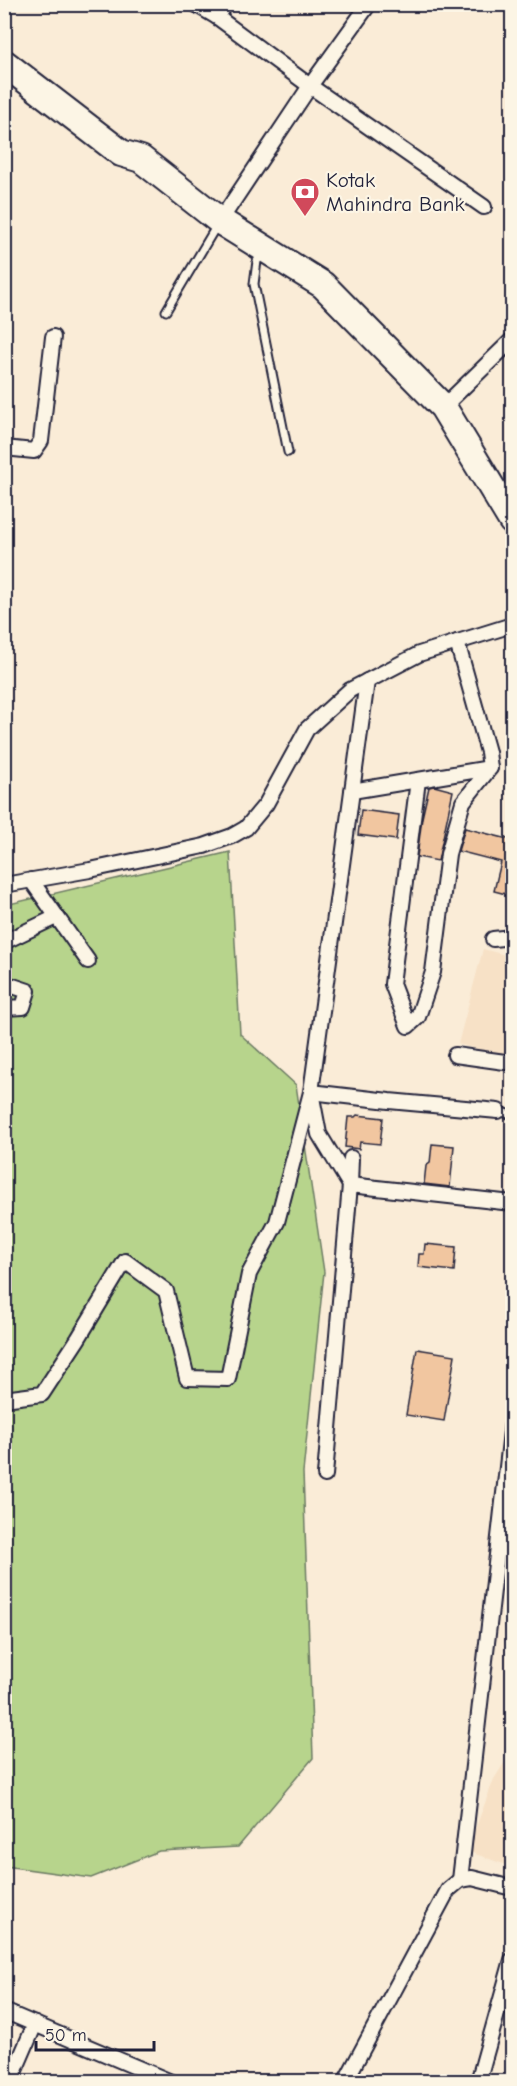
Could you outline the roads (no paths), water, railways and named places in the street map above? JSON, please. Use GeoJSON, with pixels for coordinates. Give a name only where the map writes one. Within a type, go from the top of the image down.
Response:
{"type":"FeatureCollection","features":[{"type":"Feature","properties":{"kind":"highway"},"geometry":{"type":"LineString","coordinates":[[4,45],[133,140],[141,159]]}},
{"type":"Feature","properties":{"kind":"highway"},"geometry":{"type":"LineString","coordinates":[[4,63],[122,153],[141,159],[220,221],[323,285],[443,407],[513,521]]}},
{"type":"Feature","properties":{"kind":"street"},"geometry":{"type":"LineString","coordinates":[[195,4],[217,17],[310,86],[484,207]]}},
{"type":"Feature","properties":{"kind":"street"},"geometry":{"type":"LineString","coordinates":[[217,17],[226,4]]}},
{"type":"Feature","properties":{"kind":"street"},"geometry":{"type":"LineString","coordinates":[[220,221],[310,86],[369,4]]}},
{"type":"Feature","properties":{"kind":"street"},"geometry":{"type":"LineString","coordinates":[[4,448],[34,451],[41,441],[53,337]]}},
{"type":"Feature","properties":{"kind":"street"},"geometry":{"type":"LineString","coordinates":[[443,407],[513,340]]}},
{"type":"Feature","properties":{"kind":"street"},"geometry":{"type":"LineString","coordinates":[[4,885],[204,846],[232,836],[246,828],[266,804],[307,729],[350,690],[419,654],[513,625]]}},
{"type":"Feature","properties":{"kind":"street"},"geometry":{"type":"LineString","coordinates":[[418,780],[392,984],[408,1026],[418,1017],[433,972],[448,854],[463,802],[490,768],[488,752],[457,642]]}},
{"type":"Feature","properties":{"kind":"street"},"geometry":{"type":"LineString","coordinates":[[4,1399],[42,1394],[125,1261],[166,1291],[187,1378],[228,1379],[249,1274],[277,1222],[311,1092],[368,681]]}},
{"type":"Feature","properties":{"kind":"street"},"geometry":{"type":"LineString","coordinates":[[352,791],[490,768]]}},
{"type":"Feature","properties":{"kind":"street"},"geometry":{"type":"LineString","coordinates":[[31,880],[88,962]]}},
{"type":"Feature","properties":{"kind":"street"},"geometry":{"type":"LineString","coordinates":[[4,942],[56,917]]}},
{"type":"Feature","properties":{"kind":"street"},"geometry":{"type":"LineString","coordinates":[[493,939],[513,938]]}},
{"type":"Feature","properties":{"kind":"street"},"geometry":{"type":"LineString","coordinates":[[4,983],[28,991],[23,1007],[4,1008]]}},
{"type":"Feature","properties":{"kind":"street"},"geometry":{"type":"LineString","coordinates":[[455,1055],[513,1063]]}},
{"type":"Feature","properties":{"kind":"street"},"geometry":{"type":"LineString","coordinates":[[311,1092],[498,1111]]}},
{"type":"Feature","properties":{"kind":"street"},"geometry":{"type":"LineString","coordinates":[[311,1092],[319,1134],[350,1185]]}},
{"type":"Feature","properties":{"kind":"street"},"geometry":{"type":"LineString","coordinates":[[325,1475],[351,1158]]}},
{"type":"Feature","properties":{"kind":"street"},"geometry":{"type":"LineString","coordinates":[[350,1185],[513,1203]]}},
{"type":"Feature","properties":{"kind":"street"},"geometry":{"type":"LineString","coordinates":[[460,1880],[513,1423]]}},
{"type":"Feature","properties":{"kind":"street"},"geometry":{"type":"LineString","coordinates":[[345,2082],[440,1901],[448,1890],[460,1880],[472,1878],[513,1888]]}},
{"type":"Feature","properties":{"kind":"street"},"geometry":{"type":"LineString","coordinates":[[478,2082],[513,1960]]}},
{"type":"Feature","properties":{"kind":"street"},"geometry":{"type":"LineString","coordinates":[[4,2011],[171,2082]]}},
{"type":"Feature","properties":{"kind":"street"},"geometry":{"type":"LineString","coordinates":[[10,2082],[35,2024]]}},
{"type":"Feature","properties":{"kind":"lane"},"geometry":{"type":"LineString","coordinates":[[166,310],[220,221]]}},
{"type":"Feature","properties":{"kind":"lane"},"geometry":{"type":"LineString","coordinates":[[266,250],[256,261],[254,284],[288,452]]}},
{"type":"Feature","properties":{"kind":"lane"},"geometry":{"type":"LineString","coordinates":[[498,1111],[513,1115]]}},
{"type":"Feature","properties":{"kind":"place","name":"Kotak Mahindra Bank"},"geometry":{"type":"Point","coordinates":[305,218]}}]}
